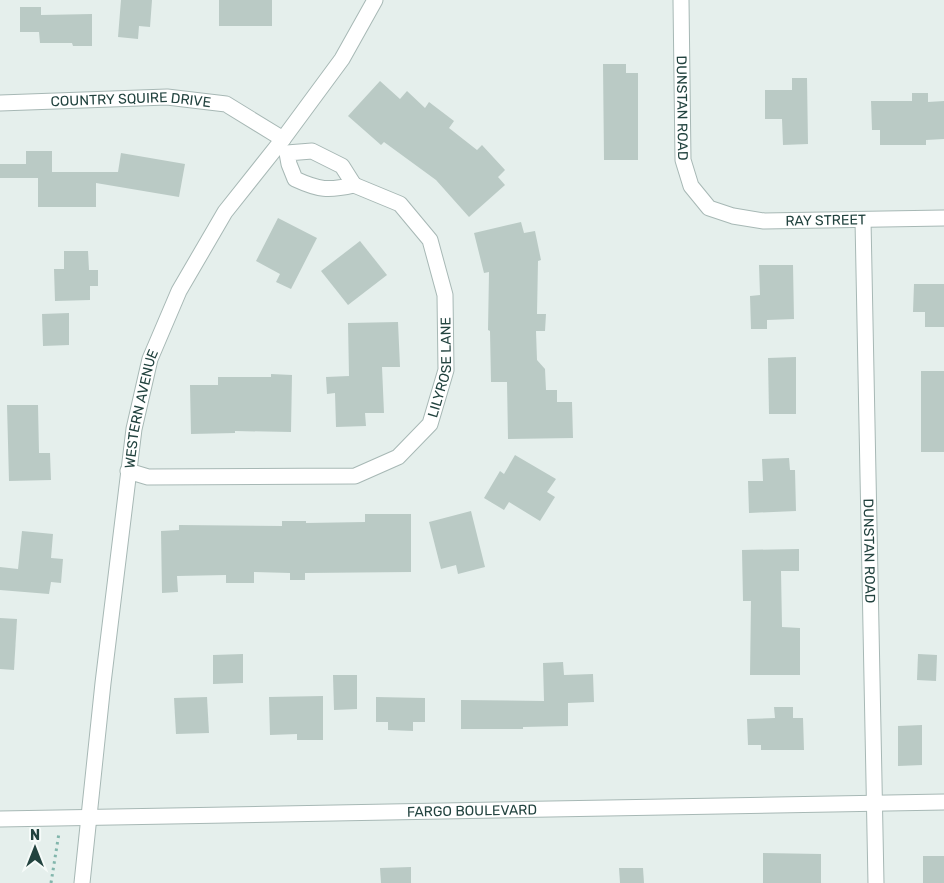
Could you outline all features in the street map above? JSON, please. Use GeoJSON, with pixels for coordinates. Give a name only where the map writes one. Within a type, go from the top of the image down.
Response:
{"type":"FeatureCollection","features":[{"type":"Feature","properties":{"kind":"street","name":"WESTERN AVENUE"},"geometry":{"type":"LineString","coordinates":[[82,883],[128,471],[134,429],[150,359],[179,290],[224,212],[282,147],[342,60],[375,0]]}},
{"type":"Feature","properties":{"kind":"street","name":"DUNSTAN ROAD"},"geometry":{"type":"LineString","coordinates":[[681,0],[683,160],[691,186],[709,208]]}},
{"type":"Feature","properties":{"kind":"street","name":"COUNTRY SQUIRE DRIVE"},"geometry":{"type":"LineString","coordinates":[[0,103],[166,96],[226,104],[282,147]]}},
{"type":"Feature","properties":{"kind":"street"},"geometry":{"type":"LineString","coordinates":[[282,147],[312,151],[342,166],[354,185],[333,189],[310,186],[295,179],[282,147]]}},
{"type":"Feature","properties":{"kind":"street","name":"LILYROSE LANE"},"geometry":{"type":"LineString","coordinates":[[128,471],[148,477],[355,476],[398,457],[430,424],[446,370],[445,295],[430,240],[400,204],[354,185]]}},
{"type":"Feature","properties":{"kind":"street","name":"RAY STREET"},"geometry":{"type":"LineString","coordinates":[[709,208],[733,216],[764,221],[944,218]]}},
{"type":"Feature","properties":{"kind":"street","name":"DUNSTAN ROAD"},"geometry":{"type":"LineString","coordinates":[[863,220],[876,883]]}},
{"type":"Feature","properties":{"kind":"street","name":"FARGO BOULEVARD"},"geometry":{"type":"LineString","coordinates":[[0,819],[944,802]]}},
{"type":"Feature","properties":{"kind":"path"},"geometry":{"type":"LineString","coordinates":[[52,883],[61,818]]}},
{"type":"Feature","properties":{"kind":"building"},"geometry":{"type":"Polygon","coordinates":[[[121,0],[152,0],[150,27],[139,26],[138,39],[118,37],[121,0]]]}},
{"type":"Feature","properties":{"kind":"building"},"geometry":{"type":"Polygon","coordinates":[[[219,0],[272,0],[272,26],[219,26],[219,0]]]}},
{"type":"Feature","properties":{"kind":"building"},"geometry":{"type":"Polygon","coordinates":[[[20,7],[41,7],[41,15],[92,14],[92,46],[73,46],[72,43],[40,43],[39,32],[20,32],[20,7]]]}},
{"type":"Feature","properties":{"kind":"building"},"geometry":{"type":"Polygon","coordinates":[[[603,64],[626,64],[626,73],[638,73],[638,160],[604,160],[603,64]]]}},
{"type":"Feature","properties":{"kind":"building"},"geometry":{"type":"Polygon","coordinates":[[[792,78],[807,78],[808,144],[783,145],[782,119],[765,119],[765,90],[792,90],[792,78]]]}},
{"type":"Feature","properties":{"kind":"building"},"geometry":{"type":"Polygon","coordinates":[[[380,81],[400,99],[407,91],[425,108],[429,102],[454,121],[449,128],[477,150],[482,145],[505,170],[498,177],[505,185],[469,217],[436,180],[384,142],[381,145],[348,116],[380,81]]]}},
{"type":"Feature","properties":{"kind":"building"},"geometry":{"type":"Polygon","coordinates":[[[912,93],[928,93],[928,102],[944,101],[944,139],[926,140],[926,145],[880,145],[880,130],[872,130],[871,101],[912,101],[912,93]]]}},
{"type":"Feature","properties":{"kind":"building"},"geometry":{"type":"Polygon","coordinates":[[[26,151],[52,151],[52,172],[118,172],[121,153],[185,164],[179,197],[96,183],[96,207],[38,207],[38,178],[0,178],[0,164],[26,164],[26,151]]]}},
{"type":"Feature","properties":{"kind":"building"},"geometry":{"type":"Polygon","coordinates":[[[278,218],[317,238],[291,289],[276,282],[280,274],[256,261],[278,218]]]}},
{"type":"Feature","properties":{"kind":"building"},"geometry":{"type":"Polygon","coordinates":[[[521,222],[524,233],[535,231],[541,260],[538,261],[537,314],[546,314],[545,331],[536,331],[537,360],[545,369],[546,390],[557,390],[557,402],[572,402],[573,438],[508,439],[507,382],[491,382],[490,331],[488,330],[489,272],[484,273],[474,233],[521,222]]]}},
{"type":"Feature","properties":{"kind":"building"},"geometry":{"type":"Polygon","coordinates":[[[360,241],[387,275],[348,305],[321,271],[360,241]]]}},
{"type":"Feature","properties":{"kind":"building"},"geometry":{"type":"Polygon","coordinates":[[[64,251],[88,251],[89,270],[98,270],[98,286],[90,286],[90,300],[55,301],[54,269],[64,269],[64,251]]]}},
{"type":"Feature","properties":{"kind":"building"},"geometry":{"type":"Polygon","coordinates":[[[759,265],[793,265],[794,319],[767,320],[767,329],[751,329],[750,296],[760,295],[759,265]]]}},
{"type":"Feature","properties":{"kind":"building"},"geometry":{"type":"Polygon","coordinates":[[[914,284],[944,284],[944,327],[925,327],[925,312],[913,312],[914,284]]]}},
{"type":"Feature","properties":{"kind":"building"},"geometry":{"type":"Polygon","coordinates":[[[69,313],[69,345],[43,346],[42,314],[69,313]]]}},
{"type":"Feature","properties":{"kind":"building"},"geometry":{"type":"Polygon","coordinates":[[[398,322],[400,367],[382,367],[384,413],[365,413],[366,426],[336,427],[335,393],[327,394],[326,377],[349,376],[348,323],[398,322]]]}},
{"type":"Feature","properties":{"kind":"building"},"geometry":{"type":"Polygon","coordinates":[[[796,357],[796,414],[769,414],[768,358],[796,357]]]}},
{"type":"Feature","properties":{"kind":"building"},"geometry":{"type":"Polygon","coordinates":[[[921,371],[944,371],[944,452],[921,452],[921,371]]]}},
{"type":"Feature","properties":{"kind":"building"},"geometry":{"type":"Polygon","coordinates":[[[271,374],[292,375],[291,432],[235,431],[235,433],[191,434],[190,385],[218,385],[218,377],[271,377],[271,374]]]}},
{"type":"Feature","properties":{"kind":"building"},"geometry":{"type":"Polygon","coordinates":[[[7,405],[38,405],[39,453],[50,453],[51,480],[9,481],[7,405]]]}},
{"type":"Feature","properties":{"kind":"building"},"geometry":{"type":"Polygon","coordinates":[[[515,455],[556,479],[547,492],[555,497],[540,521],[509,502],[504,510],[484,498],[500,471],[504,474],[515,455]]]}},
{"type":"Feature","properties":{"kind":"building"},"geometry":{"type":"Polygon","coordinates":[[[789,458],[790,470],[795,470],[796,511],[749,513],[748,481],[763,481],[762,459],[789,458]]]}},
{"type":"Feature","properties":{"kind":"building"},"geometry":{"type":"Polygon","coordinates":[[[471,511],[485,567],[458,574],[456,565],[441,569],[429,522],[471,511]]]}},
{"type":"Feature","properties":{"kind":"building"},"geometry":{"type":"Polygon","coordinates":[[[365,514],[411,514],[411,572],[305,573],[305,580],[290,580],[290,573],[254,572],[254,583],[226,583],[226,575],[177,576],[178,592],[162,593],[161,531],[179,530],[179,525],[282,526],[282,521],[306,521],[306,523],[365,522],[365,514]]]}},
{"type":"Feature","properties":{"kind":"building"},"geometry":{"type":"Polygon","coordinates":[[[22,531],[53,534],[51,558],[63,559],[61,583],[51,582],[49,594],[0,590],[0,567],[18,569],[22,531]]]}},
{"type":"Feature","properties":{"kind":"building"},"geometry":{"type":"Polygon","coordinates":[[[799,549],[799,571],[781,571],[782,627],[800,628],[800,675],[750,675],[751,601],[743,601],[742,550],[799,549]]]}},
{"type":"Feature","properties":{"kind":"building"},"geometry":{"type":"Polygon","coordinates":[[[0,618],[17,619],[14,670],[0,669],[0,618]]]}},
{"type":"Feature","properties":{"kind":"building"},"geometry":{"type":"Polygon","coordinates":[[[243,654],[243,683],[213,684],[213,655],[243,654]]]}},
{"type":"Feature","properties":{"kind":"building"},"geometry":{"type":"Polygon","coordinates":[[[918,654],[937,655],[936,681],[917,680],[918,654]]]}},
{"type":"Feature","properties":{"kind":"building"},"geometry":{"type":"Polygon","coordinates":[[[563,662],[564,675],[593,674],[594,702],[568,703],[568,726],[523,727],[523,729],[461,729],[461,700],[544,701],[543,663],[563,662]]]}},
{"type":"Feature","properties":{"kind":"building"},"geometry":{"type":"Polygon","coordinates":[[[333,675],[357,675],[357,709],[334,710],[333,675]]]}},
{"type":"Feature","properties":{"kind":"building"},"geometry":{"type":"Polygon","coordinates":[[[323,696],[323,740],[297,740],[297,734],[270,735],[269,697],[323,696]]]}},
{"type":"Feature","properties":{"kind":"building"},"geometry":{"type":"Polygon","coordinates":[[[207,697],[209,733],[176,734],[174,698],[207,697]]]}},
{"type":"Feature","properties":{"kind":"building"},"geometry":{"type":"Polygon","coordinates":[[[376,697],[425,698],[425,722],[413,722],[413,731],[388,730],[388,722],[376,722],[376,697]]]}},
{"type":"Feature","properties":{"kind":"building"},"geometry":{"type":"Polygon","coordinates":[[[774,707],[793,707],[793,718],[803,718],[804,750],[761,750],[761,745],[748,745],[747,719],[775,718],[774,707]]]}},
{"type":"Feature","properties":{"kind":"building"},"geometry":{"type":"Polygon","coordinates":[[[922,725],[922,765],[898,766],[898,726],[922,725]]]}},
{"type":"Feature","properties":{"kind":"building"},"geometry":{"type":"Polygon","coordinates":[[[763,853],[821,854],[821,883],[763,883],[763,853]]]}},
{"type":"Feature","properties":{"kind":"building"},"geometry":{"type":"Polygon","coordinates":[[[923,856],[944,856],[944,883],[923,883],[923,856]]]}},
{"type":"Feature","properties":{"kind":"building"},"geometry":{"type":"Polygon","coordinates":[[[411,867],[411,883],[381,883],[380,868],[411,867]]]}},
{"type":"Feature","properties":{"kind":"building"},"geometry":{"type":"Polygon","coordinates":[[[619,868],[643,868],[644,883],[620,883],[619,868]]]}}]}
